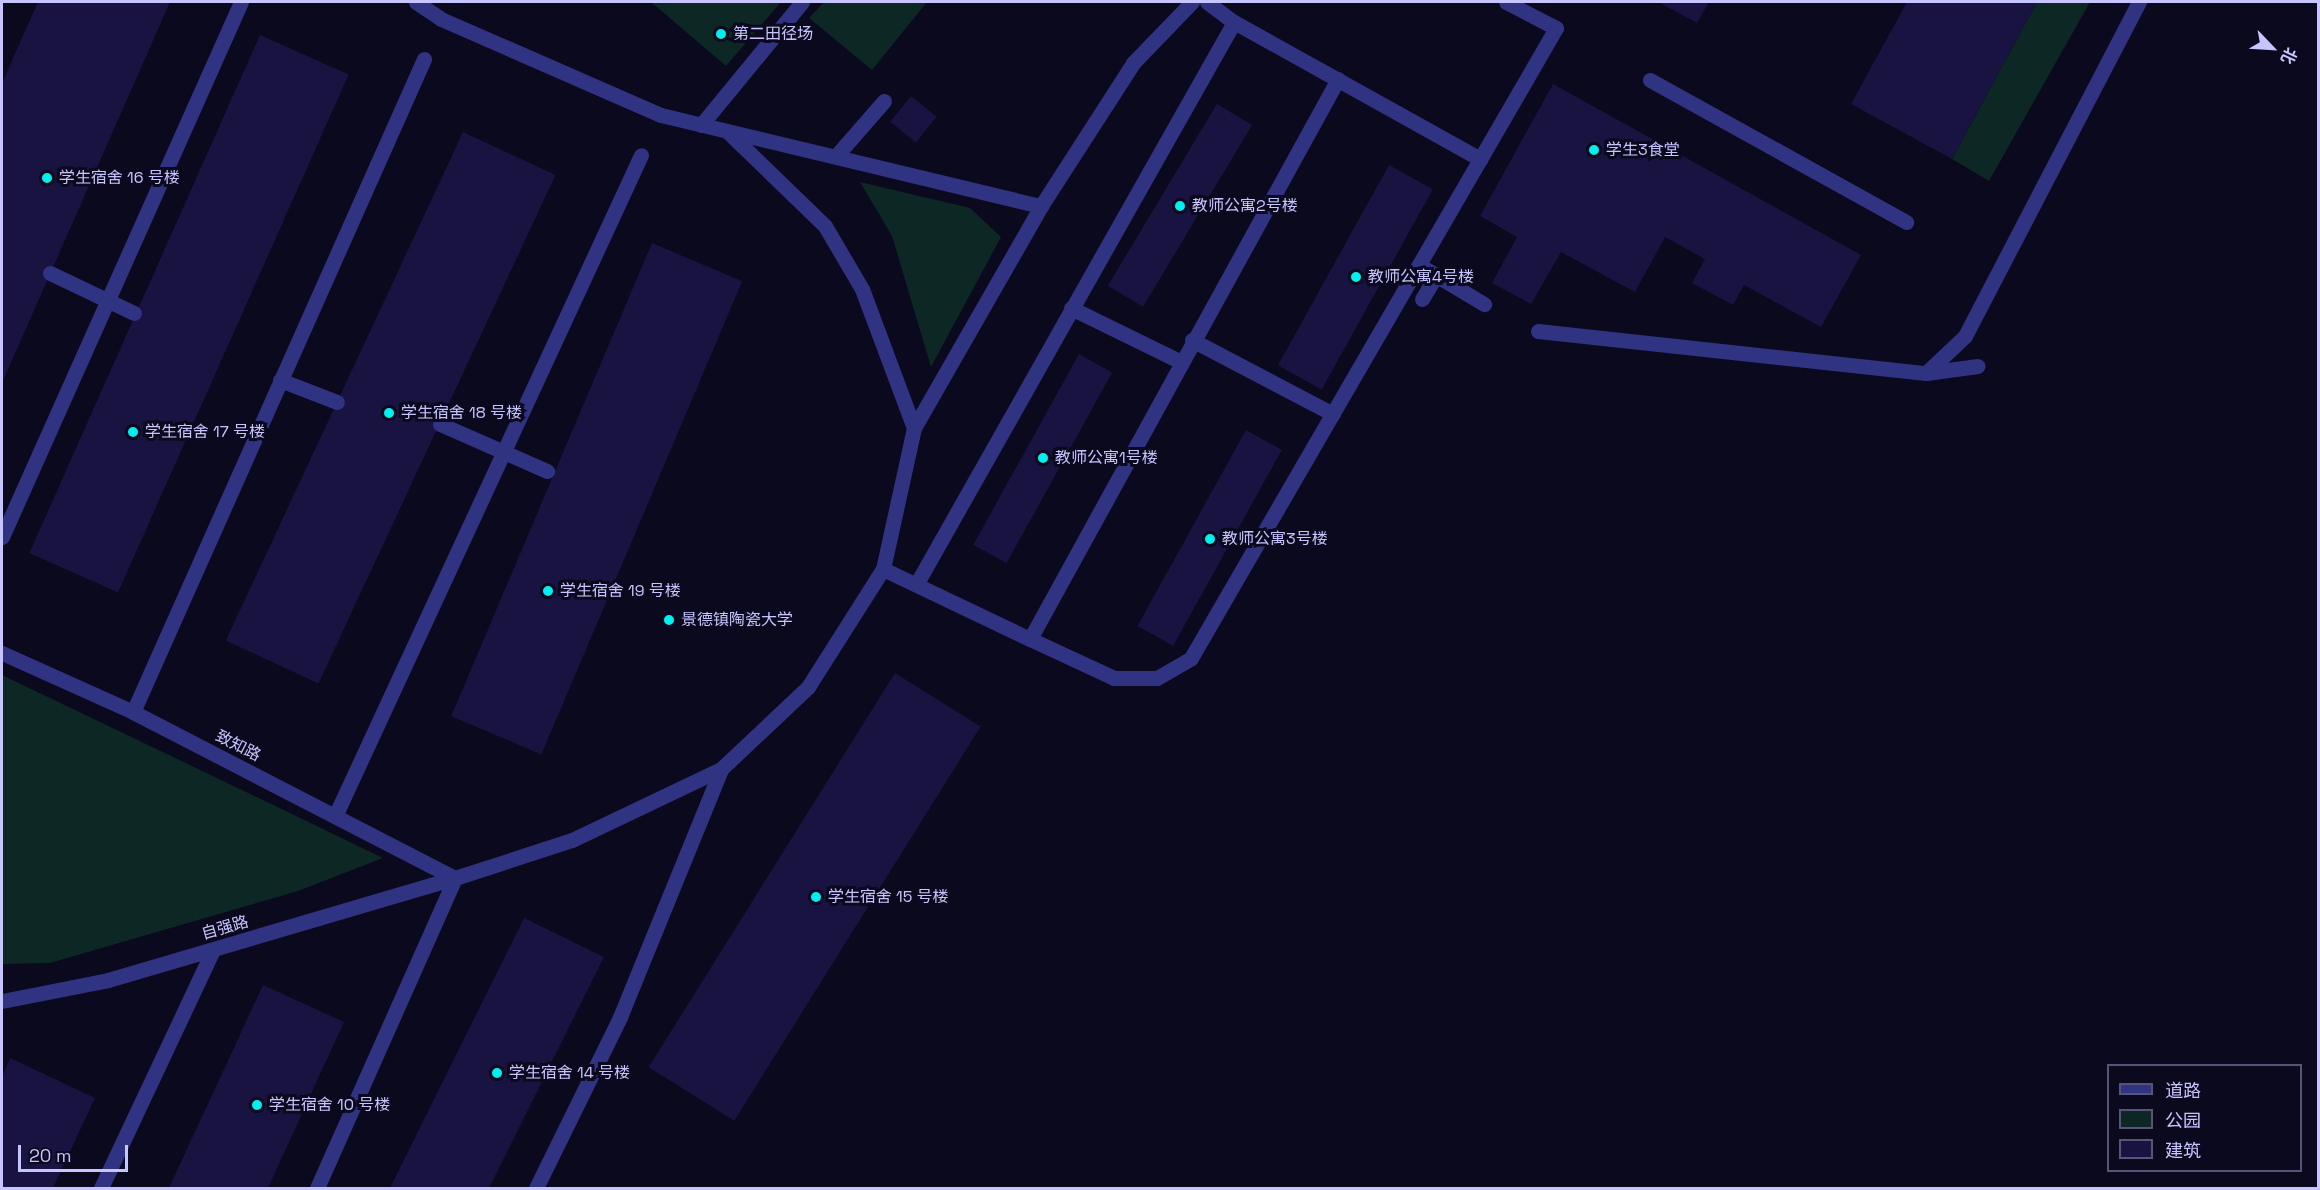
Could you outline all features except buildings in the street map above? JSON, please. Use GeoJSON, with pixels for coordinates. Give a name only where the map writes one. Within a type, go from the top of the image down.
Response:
{"type":"FeatureCollection","features":[{"type":"Feature","properties":{"kind":"street"},"geometry":{"type":"LineString","coordinates":[[2,537],[110,301],[241,2]]}},
{"type":"Feature","properties":{"kind":"street"},"geometry":{"type":"LineString","coordinates":[[416,2],[441,19],[661,115],[1041,206]]}},
{"type":"Feature","properties":{"kind":"street"},"geometry":{"type":"LineString","coordinates":[[701,124],[802,2]]}},
{"type":"Feature","properties":{"kind":"street"},"geometry":{"type":"LineString","coordinates":[[536,1188],[620,1017],[721,769],[808,687],[883,569],[914,428],[1041,206],[1133,63],[1192,2]]}},
{"type":"Feature","properties":{"kind":"street"},"geometry":{"type":"LineString","coordinates":[[1207,2],[1234,22],[1480,159]]}},
{"type":"Feature","properties":{"kind":"street"},"geometry":{"type":"LineString","coordinates":[[883,569],[917,583],[1114,678],[1157,678],[1191,658],[1556,28],[1506,2]]}},
{"type":"Feature","properties":{"kind":"street"},"geometry":{"type":"LineString","coordinates":[[1926,373],[1965,336],[2139,2]]}},
{"type":"Feature","properties":{"kind":"street"},"geometry":{"type":"LineString","coordinates":[[917,583],[1234,22]]}},
{"type":"Feature","properties":{"kind":"street"},"geometry":{"type":"LineString","coordinates":[[133,712],[424,59]]}},
{"type":"Feature","properties":{"kind":"street"},"geometry":{"type":"LineString","coordinates":[[1030,639],[1179,361],[1338,79]]}},
{"type":"Feature","properties":{"kind":"street"},"geometry":{"type":"LineString","coordinates":[[1650,80],[1906,222]]}},
{"type":"Feature","properties":{"kind":"street"},"geometry":{"type":"LineString","coordinates":[[836,156],[884,101]]}},
{"type":"Feature","properties":{"kind":"street"},"geometry":{"type":"LineString","coordinates":[[728,132],[825,226],[866,298],[914,428]]}},
{"type":"Feature","properties":{"kind":"street"},"geometry":{"type":"LineString","coordinates":[[336,814],[506,451],[641,155]]}},
{"type":"Feature","properties":{"kind":"street"},"geometry":{"type":"LineString","coordinates":[[1419,265],[1484,304]]}},
{"type":"Feature","properties":{"kind":"street"},"geometry":{"type":"LineString","coordinates":[[50,273],[134,313]]}},
{"type":"Feature","properties":{"kind":"street"},"geometry":{"type":"LineString","coordinates":[[1422,299],[1436,276]]}},
{"type":"Feature","properties":{"kind":"street"},"geometry":{"type":"LineString","coordinates":[[1071,308],[1179,361]]}},
{"type":"Feature","properties":{"kind":"street"},"geometry":{"type":"LineString","coordinates":[[1538,331],[1926,373],[1978,366]]}},
{"type":"Feature","properties":{"kind":"street"},"geometry":{"type":"LineString","coordinates":[[1191,340],[1333,414]]}},
{"type":"Feature","properties":{"kind":"street"},"geometry":{"type":"LineString","coordinates":[[280,380],[337,402]]}},
{"type":"Feature","properties":{"kind":"street"},"geometry":{"type":"LineString","coordinates":[[440,424],[548,471]]}},
{"type":"Feature","properties":{"kind":"street","name":"致知路"},"geometry":{"type":"LineString","coordinates":[[2,653],[133,712],[336,814],[455,878]]}},
{"type":"Feature","properties":{"kind":"street","name":"自强路"},"geometry":{"type":"LineString","coordinates":[[2,1001],[213,950],[455,878],[572,840],[721,769]]}},
{"type":"Feature","properties":{"kind":"street"},"geometry":{"type":"LineString","coordinates":[[317,1188],[455,878]]}},
{"type":"Feature","properties":{"kind":"street"},"geometry":{"type":"LineString","coordinates":[[101,1188],[213,950]]}},
{"type":"Feature","properties":{"kind":"green space","name":"第二田径场"},"geometry":{"type":"Polygon","coordinates":[[[651,2],[781,2],[726,66],[651,2]]]}},
{"type":"Feature","properties":{"kind":"green space"},"geometry":{"type":"Polygon","coordinates":[[[824,2],[927,2],[872,70],[809,18],[824,2]]]}},
{"type":"Feature","properties":{"kind":"green space"},"geometry":{"type":"Polygon","coordinates":[[[2037,2],[2090,2],[1989,181],[1952,159],[2037,2]]]}},
{"type":"Feature","properties":{"kind":"green space"},"geometry":{"type":"Polygon","coordinates":[[[860,182],[970,208],[1001,237],[931,367],[892,236],[860,182]]]}},
{"type":"Feature","properties":{"kind":"green space"},"geometry":{"type":"Polygon","coordinates":[[[2,675],[383,858],[298,891],[50,963],[2,964],[2,675]]]}},
{"type":"Feature","properties":{"kind":"place","name":"第二田径场"},"geometry":{"type":"Point","coordinates":[721,34]}},
{"type":"Feature","properties":{"kind":"place","name":"学生3食堂"},"geometry":{"type":"Point","coordinates":[1594,150]}},
{"type":"Feature","properties":{"kind":"place","name":"学生宿舍 16 号楼"},"geometry":{"type":"Point","coordinates":[47,178]}},
{"type":"Feature","properties":{"kind":"place","name":"教师公寓2号楼"},"geometry":{"type":"Point","coordinates":[1180,206]}},
{"type":"Feature","properties":{"kind":"place","name":"教师公寓4号楼"},"geometry":{"type":"Point","coordinates":[1356,277]}},
{"type":"Feature","properties":{"kind":"place","name":"学生宿舍 18 号楼"},"geometry":{"type":"Point","coordinates":[389,413]}},
{"type":"Feature","properties":{"kind":"place","name":"学生宿舍 17 号楼"},"geometry":{"type":"Point","coordinates":[133,432]}},
{"type":"Feature","properties":{"kind":"place","name":"教师公寓1号楼"},"geometry":{"type":"Point","coordinates":[1043,458]}},
{"type":"Feature","properties":{"kind":"place","name":"教师公寓3号楼"},"geometry":{"type":"Point","coordinates":[1210,539]}},
{"type":"Feature","properties":{"kind":"place","name":"学生宿舍 19 号楼"},"geometry":{"type":"Point","coordinates":[548,591]}},
{"type":"Feature","properties":{"kind":"place","name":"景德镇陶瓷大学"},"geometry":{"type":"Point","coordinates":[669,620]}},
{"type":"Feature","properties":{"kind":"place","name":"学生宿舍 15 号楼"},"geometry":{"type":"Point","coordinates":[816,897]}},
{"type":"Feature","properties":{"kind":"place","name":"学生宿舍 14 号楼"},"geometry":{"type":"Point","coordinates":[497,1073]}},
{"type":"Feature","properties":{"kind":"place","name":"学生宿舍 10 号楼"},"geometry":{"type":"Point","coordinates":[257,1105]}}]}
